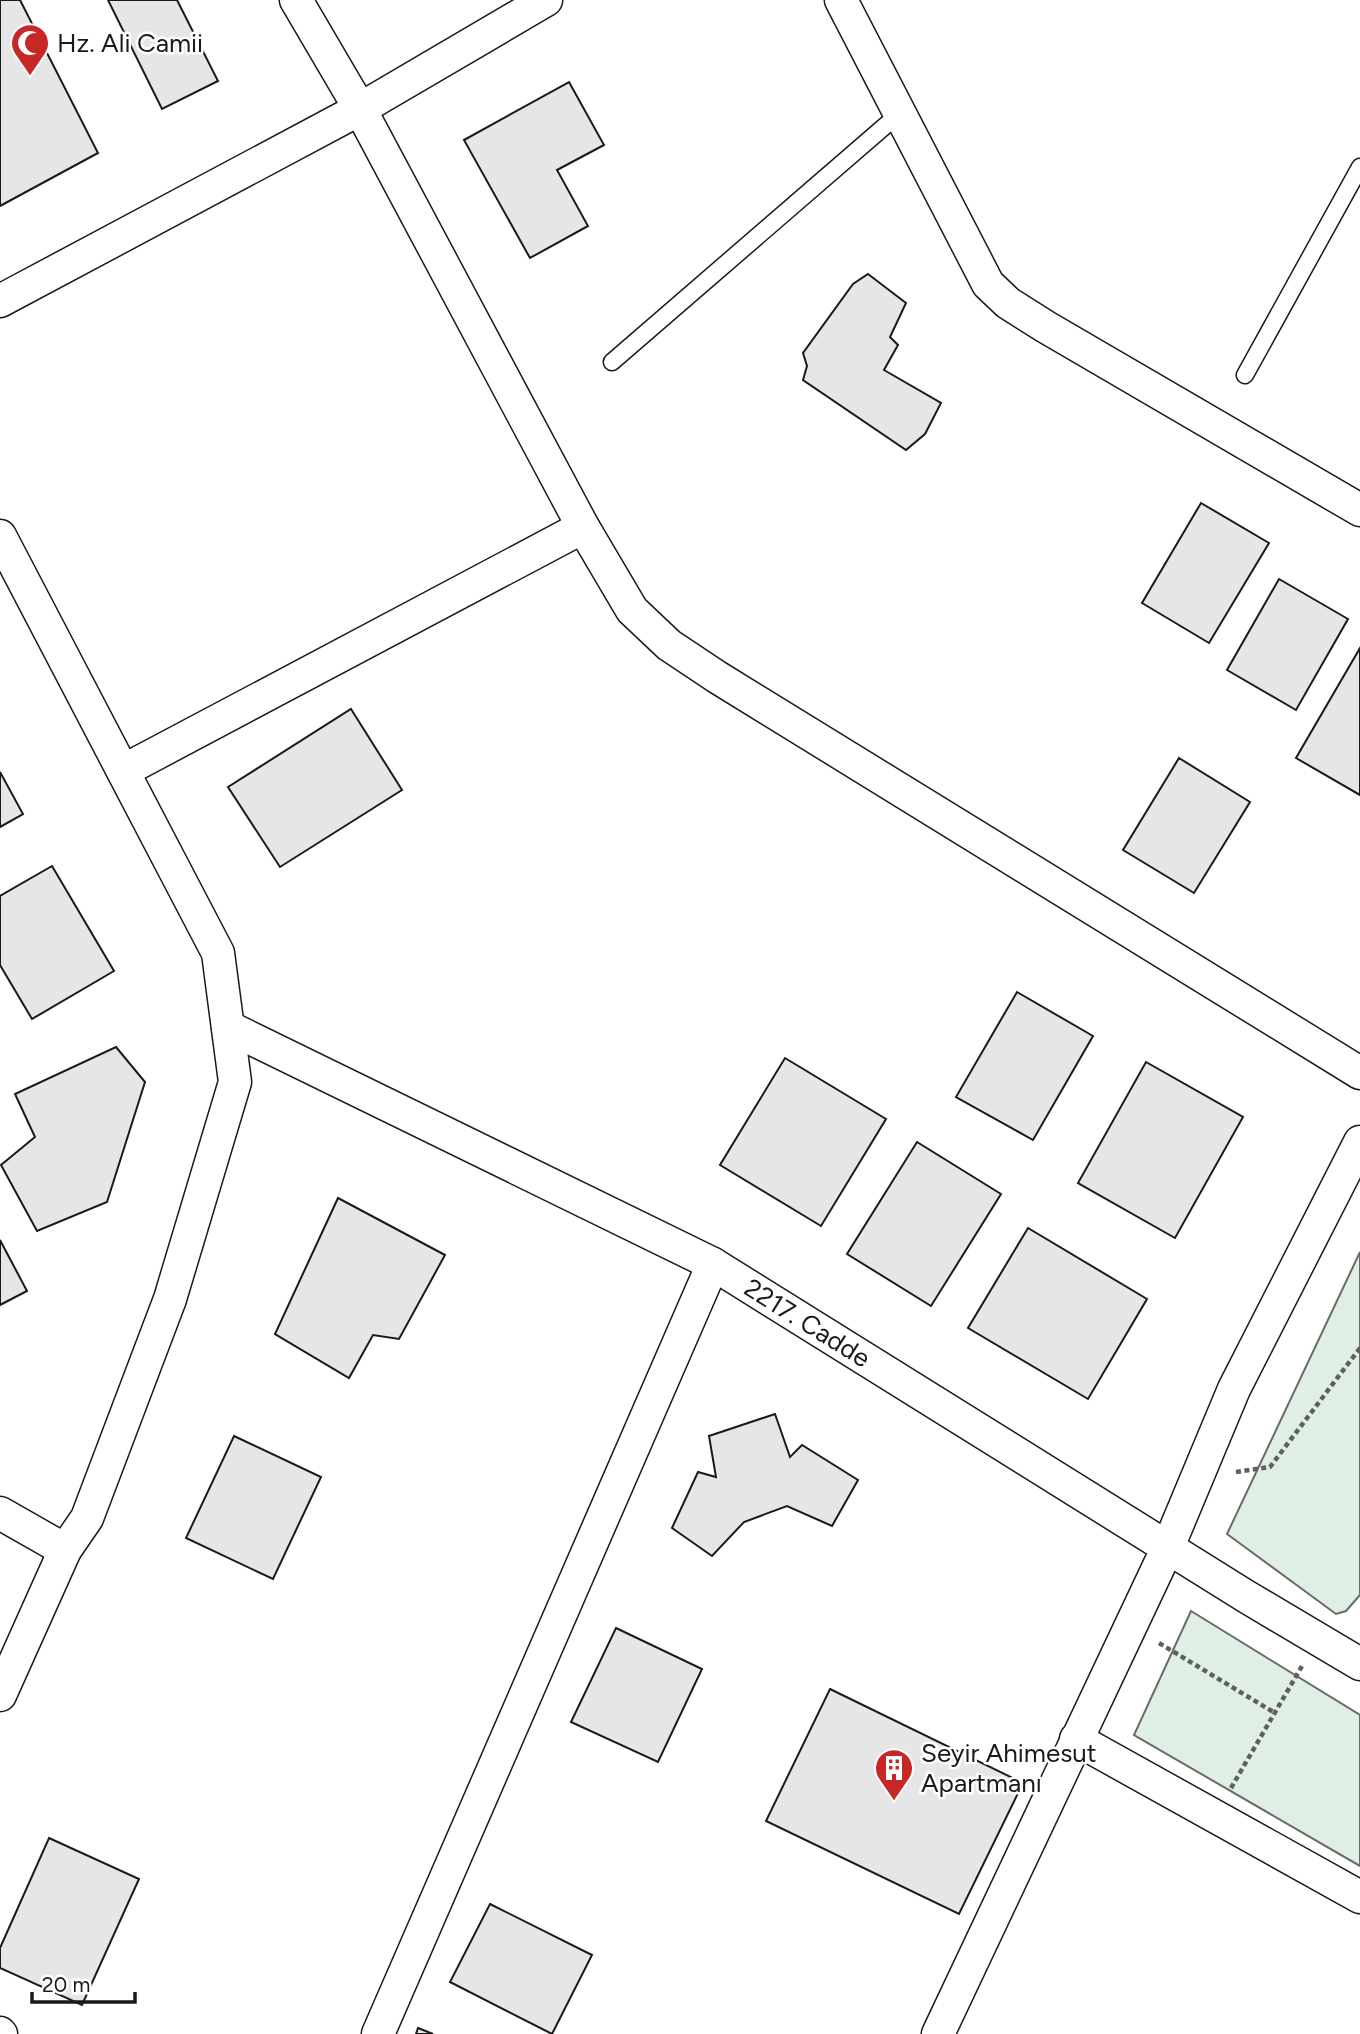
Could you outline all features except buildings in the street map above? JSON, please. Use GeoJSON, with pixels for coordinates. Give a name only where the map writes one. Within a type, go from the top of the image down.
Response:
{"type":"FeatureCollection","features":[{"type":"Feature","properties":{"kind":"street"},"geometry":{"type":"LineString","coordinates":[[296,0],[360,109],[583,527],[632,610],[669,645],[717,677],[1360,1073]]}},
{"type":"Feature","properties":{"kind":"street"},"geometry":{"type":"LineString","coordinates":[[0,301],[360,109],[546,0]]}},
{"type":"Feature","properties":{"kind":"street"},"geometry":{"type":"LineString","coordinates":[[841,0],[988,284],[1009,303],[1046,327],[1360,510]]}},
{"type":"Feature","properties":{"kind":"street"},"geometry":{"type":"LineString","coordinates":[[123,771],[583,527]]}},
{"type":"Feature","properties":{"kind":"street"},"geometry":{"type":"LineString","coordinates":[[0,536],[218,953],[236,1082],[170,1299],[87,1518],[65,1550],[0,1695]]}},
{"type":"Feature","properties":{"kind":"street","name":"2217. Cadde"},"geometry":{"type":"LineString","coordinates":[[228,1027],[713,1264],[1318,1639],[1356,1654]]}},
{"type":"Feature","properties":{"kind":"street"},"geometry":{"type":"LineString","coordinates":[[938,2034],[1168,1547],[1234,1389],[1360,1142]]}},
{"type":"Feature","properties":{"kind":"street"},"geometry":{"type":"LineString","coordinates":[[378,2034],[713,1264]]}},
{"type":"Feature","properties":{"kind":"street"},"geometry":{"type":"LineString","coordinates":[[0,1513],[65,1550]]}},
{"type":"Feature","properties":{"kind":"street"},"geometry":{"type":"LineString","coordinates":[[1076,1739],[1360,1897]]}},
{"type":"Feature","properties":{"kind":"lane"},"geometry":{"type":"LineString","coordinates":[[611,362],[900,113]]}},
{"type":"Feature","properties":{"kind":"lane"},"geometry":{"type":"LineString","coordinates":[[1245,374],[1360,167]]}},
{"type":"Feature","properties":{"kind":"path"},"geometry":{"type":"LineString","coordinates":[[1197,1478],[1270,1467],[1360,1348]]}},
{"type":"Feature","properties":{"kind":"path"},"geometry":{"type":"LineString","coordinates":[[1130,1626],[1275,1713]]}},
{"type":"Feature","properties":{"kind":"path"},"geometry":{"type":"LineString","coordinates":[[1214,1816],[1318,1639]]}},
{"type":"Feature","properties":{"kind":"green space"},"geometry":{"type":"Polygon","coordinates":[[[1360,1252],[1360,1595],[1346,1611],[1336,1614],[1227,1534],[1360,1252]]]}},
{"type":"Feature","properties":{"kind":"green space"},"geometry":{"type":"Polygon","coordinates":[[[1191,1611],[1360,1715],[1360,1866],[1134,1735],[1191,1611]]]}},
{"type":"Feature","properties":{"kind":"place","name":"Hz. Ali Camii"},"geometry":{"type":"Point","coordinates":[30,77]}},
{"type":"Feature","properties":{"kind":"place","name":"Seyir Ahimesut Apartmanı"},"geometry":{"type":"Point","coordinates":[894,1802]}}]}
